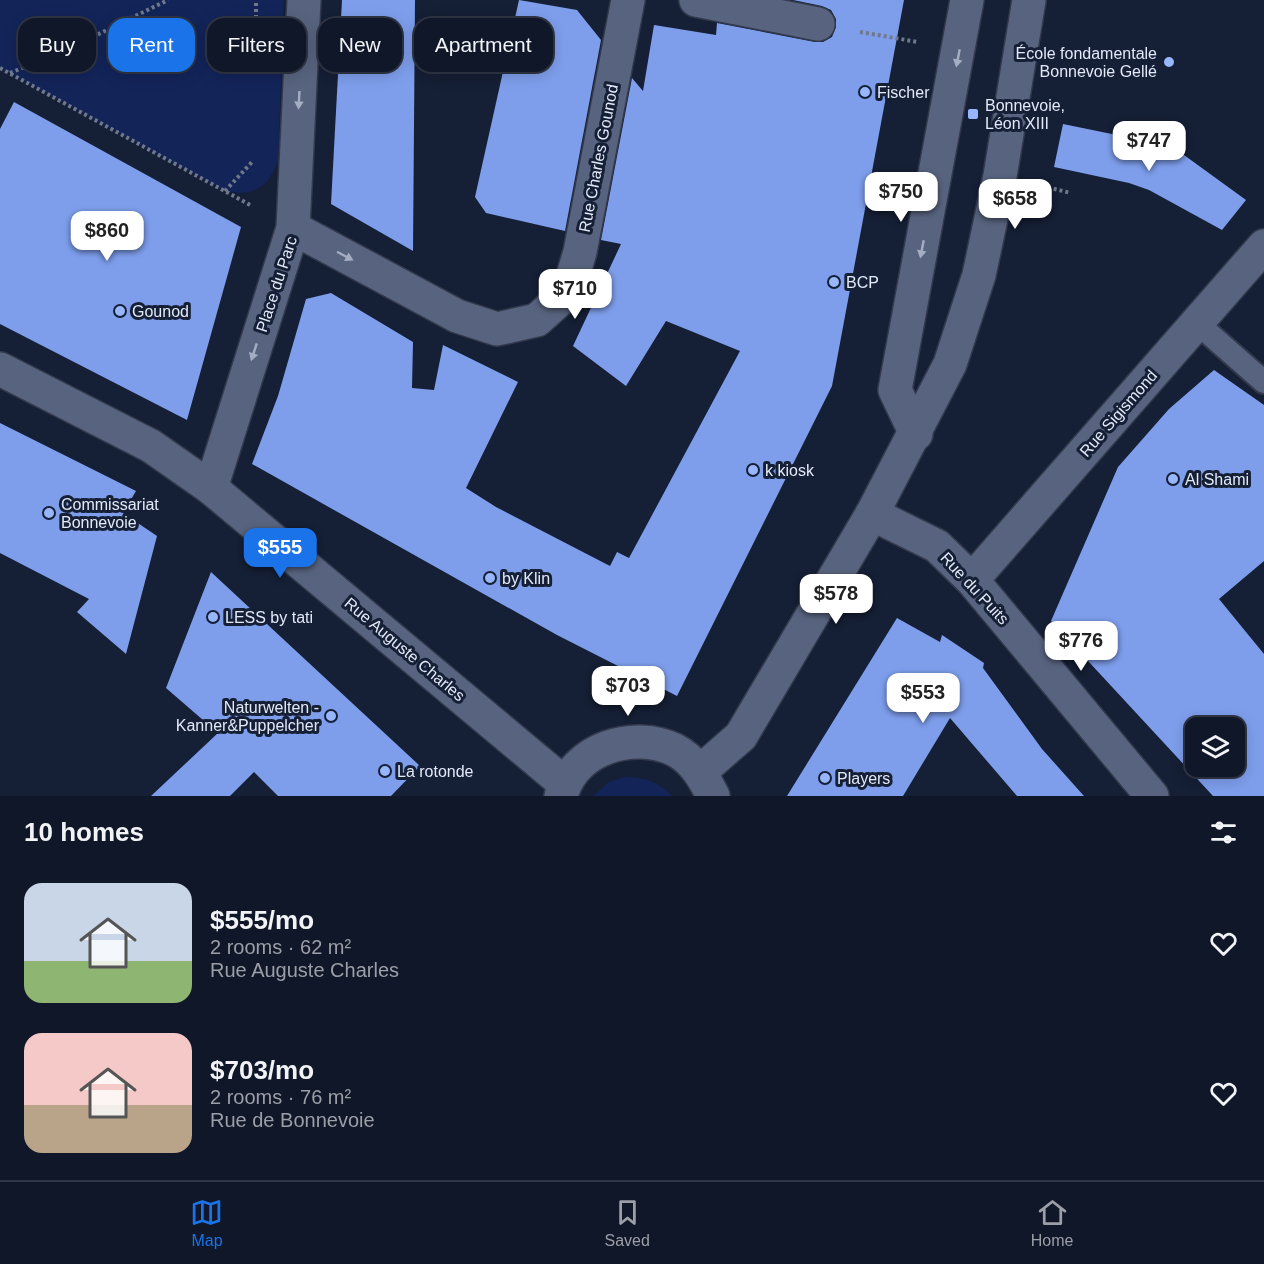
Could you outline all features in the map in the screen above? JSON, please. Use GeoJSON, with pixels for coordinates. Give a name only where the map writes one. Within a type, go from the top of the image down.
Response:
{"type":"FeatureCollection","features":[{"type":"Feature","properties":{"kind":"street","name":"Place du Parc"},"geometry":{"type":"LineString","coordinates":[[211,488],[293,228],[304,0]]}},
{"type":"Feature","properties":{"kind":"street","name":"Rue Charles Gounod"},"geometry":{"type":"LineString","coordinates":[[293,228],[457,316],[496,329],[537,320],[568,292],[580,252],[628,0]]}},
{"type":"Feature","properties":{"kind":"street"},"geometry":{"type":"LineString","coordinates":[[696,0],[818,24]]}},
{"type":"Feature","properties":{"kind":"street"},"geometry":{"type":"LineString","coordinates":[[916,434],[895,390],[967,0]]}},
{"type":"Feature","properties":{"kind":"street"},"geometry":{"type":"LineString","coordinates":[[562,789],[585,759],[614,744],[646,741],[676,751],[707,784],[741,736],[873,514],[950,364],[979,276],[1000,176],[1029,0]]}},
{"type":"Feature","properties":{"kind":"street","name":"Rue Sigismond"},"geometry":{"type":"LineString","coordinates":[[972,580],[1264,246]]}},
{"type":"Feature","properties":{"kind":"street","name":"Rue Auguste Charles"},"geometry":{"type":"LineString","coordinates":[[0,369],[151,446],[211,488],[562,789]]}},
{"type":"Feature","properties":{"kind":"street","name":"Rue du Puits"},"geometry":{"type":"LineString","coordinates":[[873,514],[937,546],[972,580],[1152,796]]}},
{"type":"Feature","properties":{"kind":"lane"},"geometry":{"type":"LineString","coordinates":[[1197,324],[1264,382]]}},
{"type":"Feature","properties":{"kind":"path"},"geometry":{"type":"LineString","coordinates":[[10,73],[64,51],[168,0]]}},
{"type":"Feature","properties":{"kind":"path"},"geometry":{"type":"LineString","coordinates":[[256,0],[256,18]]}},
{"type":"Feature","properties":{"kind":"path"},"geometry":{"type":"LineString","coordinates":[[0,68],[293,228]]}},
{"type":"Feature","properties":{"kind":"path"},"geometry":{"type":"LineString","coordinates":[[225,191],[253,160]]}},
{"type":"Feature","properties":{"kind":"shaded area"},"geometry":{"type":"Polygon","coordinates":[[[0,0],[284,0],[283,18],[207,18],[207,72],[281,72],[278,161],[269,178],[258,188],[244,193],[225,191],[0,68],[0,0]]]}},
{"type":"Feature","properties":{"kind":"shaded area"},"geometry":{"type":"Polygon","coordinates":[[[625,777],[651,781],[672,796],[593,796],[609,782],[625,777]]]}},
{"type":"Feature","properties":{"kind":"building"},"geometry":{"type":"Polygon","coordinates":[[[342,0],[415,0],[413,251],[331,204],[338,72],[402,72],[402,18],[341,18],[342,0]]]}},
{"type":"Feature","properties":{"kind":"building"},"geometry":{"type":"Polygon","coordinates":[[[519,0],[577,10],[601,40],[565,231],[486,213],[475,197],[503,72],[553,72],[553,18],[515,18],[519,0]]]}},
{"type":"Feature","properties":{"kind":"building"},"geometry":{"type":"Polygon","coordinates":[[[793,0],[904,0],[832,386],[677,696],[557,635],[252,464],[278,396],[306,299],[331,293],[413,342],[412,388],[434,390],[443,345],[518,382],[466,488],[496,507],[610,566],[617,552],[629,558],[740,351],[666,321],[626,386],[573,346],[621,244],[601,240],[632,78],[643,91],[654,25],[716,35],[717,23],[815,42],[823,42],[832,37],[836,19],[831,10],[793,0]]]}},
{"type":"Feature","properties":{"kind":"building"},"geometry":{"type":"Polygon","coordinates":[[[14,102],[241,227],[187,420],[0,324],[0,129],[14,102]]]}},
{"type":"Feature","properties":{"kind":"building"},"geometry":{"type":"Polygon","coordinates":[[[1063,124],[1151,142],[1184,155],[1246,200],[1222,230],[1149,190],[1129,183],[1054,167],[1063,124]]]}},
{"type":"Feature","properties":{"kind":"building"},"geometry":{"type":"Polygon","coordinates":[[[1214,370],[1264,405],[1264,561],[1219,599],[1264,654],[1264,796],[1213,796],[1195,777],[1245,777],[1245,717],[1185,717],[1185,766],[1051,621],[1118,467],[1169,409],[1214,370]]]}},
{"type":"Feature","properties":{"kind":"building"},"geometry":{"type":"Polygon","coordinates":[[[0,423],[136,491],[123,513],[157,536],[126,654],[77,612],[89,599],[0,553],[0,423]]]}},
{"type":"Feature","properties":{"kind":"building"},"geometry":{"type":"Polygon","coordinates":[[[211,572],[420,766],[391,796],[278,796],[254,772],[230,796],[151,796],[218,733],[166,688],[211,572]]]}},
{"type":"Feature","properties":{"kind":"building"},"geometry":{"type":"Polygon","coordinates":[[[897,618],[940,642],[942,635],[984,663],[983,668],[1042,749],[1084,796],[1017,796],[950,718],[903,796],[787,796],[897,618]]]}},
{"type":"Feature","properties":{"kind":"place","name":"École fondamentale Bonnevoie Gellé"},"geometry":{"type":"Point","coordinates":[1169,62]}},
{"type":"Feature","properties":{"kind":"place","name":"Fischer"},"geometry":{"type":"Point","coordinates":[865,92]}},
{"type":"Feature","properties":{"kind":"place","name":"Bonnevoie, Léon XIII"},"geometry":{"type":"Point","coordinates":[973,114]}},
{"type":"Feature","properties":{"kind":"place","name":"BCP"},"geometry":{"type":"Point","coordinates":[834,282]}},
{"type":"Feature","properties":{"kind":"place","name":"Gounod"},"geometry":{"type":"Point","coordinates":[120,311]}},
{"type":"Feature","properties":{"kind":"place","name":"k kiosk"},"geometry":{"type":"Point","coordinates":[753,470]}},
{"type":"Feature","properties":{"kind":"place","name":"Al Shami"},"geometry":{"type":"Point","coordinates":[1173,479]}},
{"type":"Feature","properties":{"kind":"place","name":"Commissariat Bonnevoie"},"geometry":{"type":"Point","coordinates":[49,513]}},
{"type":"Feature","properties":{"kind":"place","name":"by Klin"},"geometry":{"type":"Point","coordinates":[490,578]}},
{"type":"Feature","properties":{"kind":"place","name":"LESS by tati"},"geometry":{"type":"Point","coordinates":[213,617]}},
{"type":"Feature","properties":{"kind":"place","name":"Naturwelten - Kanner&Puppelcher"},"geometry":{"type":"Point","coordinates":[331,716]}},
{"type":"Feature","properties":{"kind":"place","name":"La rotonde"},"geometry":{"type":"Point","coordinates":[385,771]}},
{"type":"Feature","properties":{"kind":"place","name":"Players"},"geometry":{"type":"Point","coordinates":[825,778]}}]}
